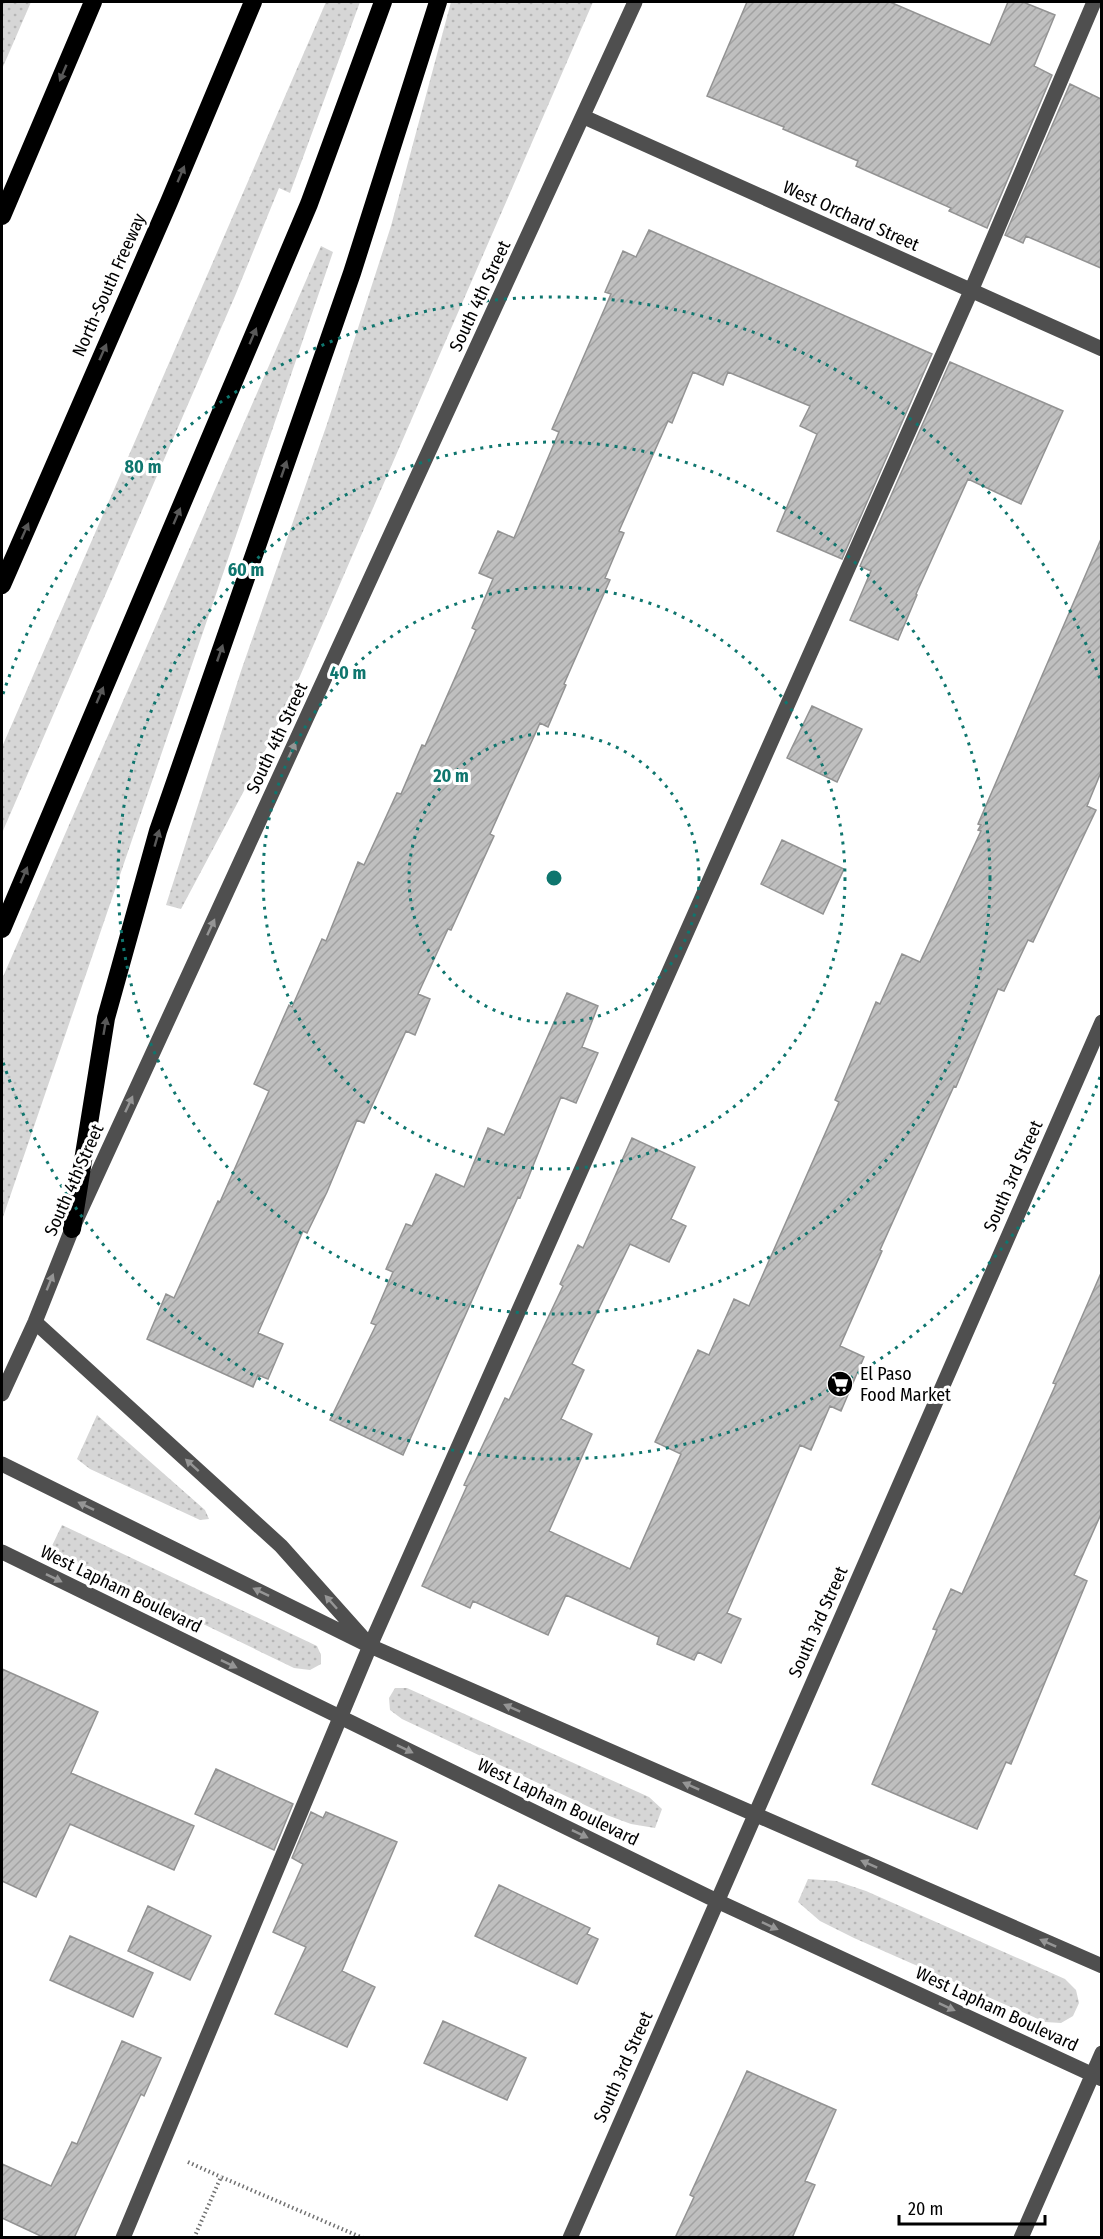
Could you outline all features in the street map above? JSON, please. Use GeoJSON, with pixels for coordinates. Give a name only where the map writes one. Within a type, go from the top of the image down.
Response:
{"type":"FeatureCollection","features":[{"type":"Feature","properties":{"kind":"highway"},"geometry":{"type":"LineString","coordinates":[[2,216],[93,2]]}},
{"type":"Feature","properties":{"kind":"highway","name":"North-South Freeway"},"geometry":{"type":"LineString","coordinates":[[2,585],[169,202],[253,2]]}},
{"type":"Feature","properties":{"kind":"highway"},"geometry":{"type":"LineString","coordinates":[[2,929],[309,204],[383,2]]}},
{"type":"Feature","properties":{"kind":"highway"},"geometry":{"type":"LineString","coordinates":[[72,1229],[106,1018],[158,831],[352,273],[438,2]]}},
{"type":"Feature","properties":{"kind":"street","name":"South 4th Street"},"geometry":{"type":"LineString","coordinates":[[2,1394],[35,1322],[72,1229],[635,2]]}},
{"type":"Feature","properties":{"kind":"street"},"geometry":{"type":"LineString","coordinates":[[123,2238],[339,1717],[971,291],[1094,2]]}},
{"type":"Feature","properties":{"kind":"street","name":"West Orchard Street"},"geometry":{"type":"LineString","coordinates":[[584,117],[1101,349]]}},
{"type":"Feature","properties":{"kind":"street","name":"South 3rd Street"},"geometry":{"type":"LineString","coordinates":[[570,2238],[1101,1022]]}},
{"type":"Feature","properties":{"kind":"street"},"geometry":{"type":"LineString","coordinates":[[35,1322],[282,1546],[370,1646]]}},
{"type":"Feature","properties":{"kind":"street"},"geometry":{"type":"LineString","coordinates":[[2,1464],[370,1646],[1101,1966]]}},
{"type":"Feature","properties":{"kind":"street","name":"West Lapham Boulevard"},"geometry":{"type":"LineString","coordinates":[[2,1552],[717,1901],[1097,2077]]}},
{"type":"Feature","properties":{"kind":"street"},"geometry":{"type":"LineString","coordinates":[[1021,2238],[1097,2077],[1101,2053]]}},
{"type":"Feature","properties":{"kind":"path"},"geometry":{"type":"LineString","coordinates":[[194,2238],[221,2177],[363,2238]]}},
{"type":"Feature","properties":{"kind":"shaded area"},"geometry":{"type":"Polygon","coordinates":[[[2,2],[31,2],[2,69],[2,2]]]}},
{"type":"Feature","properties":{"kind":"shaded area"},"geometry":{"type":"Polygon","coordinates":[[[326,2],[360,2],[290,193],[279,188],[235,296],[2,833],[2,747],[326,2]]]}},
{"type":"Feature","properties":{"kind":"shaded area"},"geometry":{"type":"Polygon","coordinates":[[[451,2],[593,2],[300,676],[263,755],[181,909],[166,905],[241,671],[327,424],[391,226],[451,2]]]}},
{"type":"Feature","properties":{"kind":"shaded area"},"geometry":{"type":"Polygon","coordinates":[[[321,246],[333,252],[2,1220],[2,979],[321,246]]]}},
{"type":"Feature","properties":{"kind":"shaded area"},"geometry":{"type":"Polygon","coordinates":[[[97,1415],[205,1510],[209,1519],[200,1520],[90,1469],[77,1459],[97,1415]]]}},
{"type":"Feature","properties":{"kind":"shaded area"},"geometry":{"type":"Polygon","coordinates":[[[62,1525],[317,1646],[321,1655],[321,1664],[310,1670],[294,1668],[50,1550],[62,1525]]]}},
{"type":"Feature","properties":{"kind":"shaded area"},"geometry":{"type":"Polygon","coordinates":[[[395,1688],[407,1688],[649,1797],[662,1809],[655,1828],[631,1824],[604,1814],[402,1719],[390,1710],[389,1698],[395,1688]]]}},
{"type":"Feature","properties":{"kind":"shaded area"},"geometry":{"type":"Polygon","coordinates":[[[808,1879],[836,1881],[866,1891],[1065,1979],[1076,1990],[1079,2003],[1073,2016],[1061,2023],[1045,2022],[820,1921],[798,1902],[808,1879]]]}},
{"type":"Feature","properties":{"kind":"building"},"geometry":{"type":"Polygon","coordinates":[[[747,2],[890,2],[990,45],[1008,2],[1023,2],[1055,15],[1034,66],[1052,75],[987,228],[949,211],[951,208],[856,166],[858,161],[783,129],[784,127],[707,96],[747,2]]]}},
{"type":"Feature","properties":{"kind":"building"},"geometry":{"type":"Polygon","coordinates":[[[1070,84],[1101,99],[1101,268],[1026,236],[1023,243],[1005,235],[1070,84]]]}},
{"type":"Feature","properties":{"kind":"building"},"geometry":{"type":"Polygon","coordinates":[[[649,230],[932,354],[842,559],[777,531],[817,434],[800,426],[810,406],[728,372],[723,385],[693,372],[672,423],[668,421],[619,531],[624,533],[605,578],[610,580],[564,684],[566,685],[548,727],[540,723],[490,834],[494,836],[451,930],[448,929],[418,994],[430,999],[415,1035],[406,1031],[364,1123],[357,1120],[327,1192],[307,1233],[303,1231],[258,1333],[283,1344],[268,1379],[258,1375],[253,1387],[147,1339],[166,1294],[174,1298],[269,1091],[254,1084],[289,1005],[292,1007],[322,939],[326,941],[358,862],[364,865],[397,793],[401,794],[422,745],[425,746],[476,630],[472,628],[493,579],[479,573],[498,531],[514,538],[559,432],[552,429],[611,294],[605,292],[623,251],[636,257],[649,230]]]}},
{"type":"Feature","properties":{"kind":"building"},"geometry":{"type":"Polygon","coordinates":[[[950,362],[1063,411],[1021,504],[968,479],[916,594],[898,640],[850,620],[871,571],[860,566],[950,362]]]}},
{"type":"Feature","properties":{"kind":"building"},"geometry":{"type":"Polygon","coordinates":[[[1101,539],[1101,772],[1087,806],[1096,810],[1033,942],[1028,940],[1004,991],[998,989],[956,1087],[954,1086],[880,1250],[882,1251],[840,1346],[864,1357],[841,1411],[830,1406],[811,1450],[800,1445],[727,1613],[741,1619],[721,1663],[698,1652],[694,1660],[657,1644],[659,1637],[566,1595],[548,1635],[473,1601],[470,1608],[422,1586],[467,1486],[464,1485],[505,1398],[509,1400],[563,1286],[560,1284],[578,1245],[583,1248],[632,1138],[695,1167],[671,1219],[686,1226],[669,1262],[630,1244],[572,1364],[584,1370],[561,1419],[592,1434],[549,1531],[630,1569],[681,1454],[655,1442],[698,1350],[709,1355],[734,1299],[749,1306],[839,1102],[835,1100],[876,1002],[880,1004],[902,954],[920,962],[981,831],[978,830],[981,825],[978,824],[1101,539]]]}},
{"type":"Feature","properties":{"kind":"building"},"geometry":{"type":"Polygon","coordinates":[[[812,706],[862,729],[837,782],[787,758],[812,706]]]}},
{"type":"Feature","properties":{"kind":"building"},"geometry":{"type":"Polygon","coordinates":[[[782,840],[844,869],[823,914],[761,884],[782,840]]]}},
{"type":"Feature","properties":{"kind":"building"},"geometry":{"type":"Polygon","coordinates":[[[567,993],[598,1006],[582,1047],[598,1053],[576,1103],[561,1097],[520,1198],[518,1197],[403,1455],[330,1420],[376,1325],[371,1323],[393,1272],[386,1269],[406,1224],[412,1226],[436,1174],[464,1187],[488,1128],[504,1135],[567,993]]]}},
{"type":"Feature","properties":{"kind":"building"},"geometry":{"type":"Polygon","coordinates":[[[1101,1273],[1101,1514],[1074,1575],[1087,1581],[1011,1764],[1006,1762],[977,1829],[872,1784],[937,1630],[933,1629],[951,1589],[962,1594],[1056,1384],[1053,1383],[1101,1273]]]}},
{"type":"Feature","properties":{"kind":"building"},"geometry":{"type":"Polygon","coordinates":[[[2,1669],[98,1712],[71,1773],[194,1826],[174,1870],[70,1824],[36,1897],[2,1881],[2,1669]]]}},
{"type":"Feature","properties":{"kind":"building"},"geometry":{"type":"Polygon","coordinates":[[[216,1769],[293,1804],[274,1850],[195,1814],[216,1769]]]}},
{"type":"Feature","properties":{"kind":"building"},"geometry":{"type":"Polygon","coordinates":[[[311,1812],[323,1818],[326,1812],[397,1842],[342,1971],[375,1987],[347,2047],[275,2014],[306,1947],[273,1932],[303,1864],[292,1858],[311,1812]]]}},
{"type":"Feature","properties":{"kind":"building"},"geometry":{"type":"Polygon","coordinates":[[[499,1885],[590,1928],[587,1934],[598,1939],[577,1984],[475,1936],[499,1885]]]}},
{"type":"Feature","properties":{"kind":"building"},"geometry":{"type":"Polygon","coordinates":[[[148,1906],[211,1936],[190,1980],[128,1951],[148,1906]]]}},
{"type":"Feature","properties":{"kind":"building"},"geometry":{"type":"Polygon","coordinates":[[[70,1936],[153,1973],[133,2017],[50,1980],[70,1936]]]}},
{"type":"Feature","properties":{"kind":"building"},"geometry":{"type":"Polygon","coordinates":[[[443,2021],[526,2058],[507,2100],[424,2063],[443,2021]]]}},
{"type":"Feature","properties":{"kind":"building"},"geometry":{"type":"Polygon","coordinates":[[[122,2041],[161,2058],[144,2096],[141,2094],[74,2238],[45,2238],[2,2218],[2,2164],[51,2186],[72,2142],[77,2144],[122,2041]]]}},
{"type":"Feature","properties":{"kind":"building"},"geometry":{"type":"Polygon","coordinates":[[[747,2071],[836,2110],[805,2181],[815,2185],[792,2238],[675,2238],[694,2197],[690,2195],[747,2071]]]}},
{"type":"Feature","properties":{"kind":"place","name":"El Paso Food Market"},"geometry":{"type":"Point","coordinates":[840,1384]}}]}
